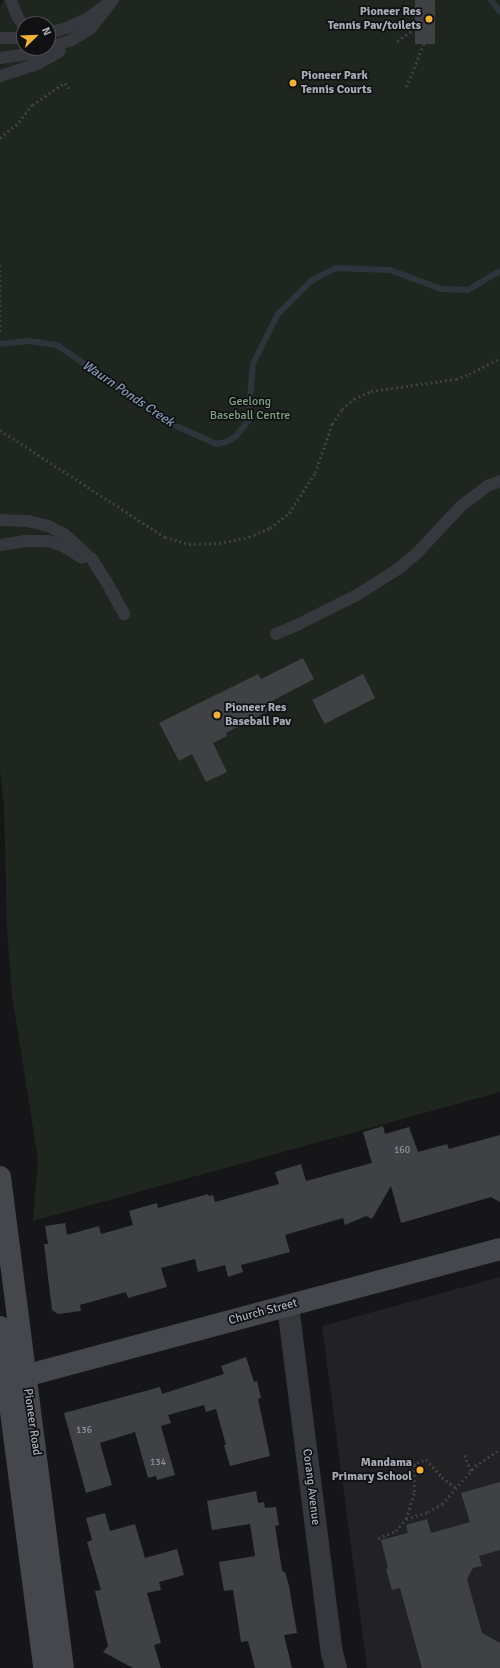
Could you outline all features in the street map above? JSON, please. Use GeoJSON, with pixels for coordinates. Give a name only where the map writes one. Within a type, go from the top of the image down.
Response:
{"type":"FeatureCollection","features":[{"type":"Feature","properties":{"kind":"main road","name":"Pioneer Road"},"geometry":{"type":"LineString","coordinates":[[0,1177],[16,1379],[44,1668]]}},
{"type":"Feature","properties":{"kind":"main road","name":"Church Street"},"geometry":{"type":"LineString","coordinates":[[16,1379],[500,1249]]}},
{"type":"Feature","properties":{"kind":"main road","name":"Pioneer Road"},"geometry":{"type":"LineString","coordinates":[[0,1327],[16,1379],[63,1668]]}},
{"type":"Feature","properties":{"kind":"street","name":"Corang Avenue"},"geometry":{"type":"LineString","coordinates":[[288,1306],[331,1645],[336,1668]]}},
{"type":"Feature","properties":{"kind":"lane"},"geometry":{"type":"LineString","coordinates":[[11,0],[17,16]]}},
{"type":"Feature","properties":{"kind":"lane"},"geometry":{"type":"LineString","coordinates":[[0,76],[37,64],[60,51],[91,28],[112,0]]}},
{"type":"Feature","properties":{"kind":"lane"},"geometry":{"type":"LineString","coordinates":[[56,31],[88,18],[112,0]]}},
{"type":"Feature","properties":{"kind":"lane"},"geometry":{"type":"LineString","coordinates":[[0,58],[29,54],[44,50],[72,40],[91,28]]}},
{"type":"Feature","properties":{"kind":"lane"},"geometry":{"type":"LineString","coordinates":[[0,38],[16,38]]}},
{"type":"Feature","properties":{"kind":"lane"},"geometry":{"type":"LineString","coordinates":[[276,634],[356,595],[398,569],[418,552],[461,506],[488,486],[500,481]]}},
{"type":"Feature","properties":{"kind":"lane"},"geometry":{"type":"LineString","coordinates":[[0,520],[28,521],[48,526],[76,544],[92,559],[103,575],[124,614]]}},
{"type":"Feature","properties":{"kind":"lane"},"geometry":{"type":"LineString","coordinates":[[0,545],[24,541],[49,542],[63,546],[103,575]]}},
{"type":"Feature","properties":{"kind":"path"},"geometry":{"type":"LineString","coordinates":[[397,41],[420,25]]}},
{"type":"Feature","properties":{"kind":"path"},"geometry":{"type":"LineString","coordinates":[[406,87],[424,43]]}},
{"type":"Feature","properties":{"kind":"path"},"geometry":{"type":"LineString","coordinates":[[0,138],[19,122],[32,105],[66,83],[70,89]]}},
{"type":"Feature","properties":{"kind":"path"},"geometry":{"type":"LineString","coordinates":[[0,265],[0,333]]}},
{"type":"Feature","properties":{"kind":"path"},"geometry":{"type":"LineString","coordinates":[[0,430],[165,537],[189,544],[219,543],[249,537],[270,528],[289,513],[315,473],[332,424],[342,409],[354,399],[371,391],[456,379],[500,358]]}},
{"type":"Feature","properties":{"kind":"path"},"geometry":{"type":"LineString","coordinates":[[406,1519],[422,1515],[436,1508],[471,1471],[486,1458],[500,1449]]}},
{"type":"Feature","properties":{"kind":"path"},"geometry":{"type":"LineString","coordinates":[[465,1455],[471,1471]]}},
{"type":"Feature","properties":{"kind":"path"},"geometry":{"type":"LineString","coordinates":[[378,1538],[396,1531],[406,1519],[414,1492],[414,1465],[417,1462],[426,1459],[442,1477],[456,1488]]}},
{"type":"Feature","properties":{"kind":"shaded area","name":"Mandama Primary School"},"geometry":{"type":"Polygon","coordinates":[[[500,1277],[500,1668],[367,1668],[322,1326],[500,1277]]]}},
{"type":"Feature","properties":{"kind":"green space","name":"Geelong Baseball Centre"},"geometry":{"type":"Polygon","coordinates":[[[3,0],[500,0],[500,1092],[33,1221],[38,1159],[12,996],[7,930],[4,805],[0,770],[0,8],[3,0]]]}},
{"type":"Feature","properties":{"kind":"building","name":"Pioneer Res Tennis Pav/toilets"},"geometry":{"type":"Polygon","coordinates":[[[415,0],[435,0],[435,44],[415,44],[415,0]]]}},
{"type":"Feature","properties":{"kind":"building","name":"Pioneer Res Baseball Pav"},"geometry":{"type":"Polygon","coordinates":[[[303,658],[314,679],[272,701],[275,707],[226,733],[227,736],[213,743],[227,772],[206,782],[192,754],[179,761],[159,723],[258,674],[261,679],[303,658]]]}},
{"type":"Feature","properties":{"kind":"building"},"geometry":{"type":"Polygon","coordinates":[[[363,674],[375,698],[324,724],[312,700],[363,674]]]}},
{"type":"Feature","properties":{"kind":"building"},"geometry":{"type":"Polygon","coordinates":[[[383,1126],[385,1134],[409,1127],[418,1152],[447,1144],[449,1149],[500,1135],[500,1202],[491,1197],[401,1223],[391,1186],[372,1219],[366,1216],[345,1225],[343,1218],[285,1235],[290,1252],[241,1265],[243,1272],[228,1277],[225,1265],[198,1272],[195,1259],[161,1268],[167,1287],[128,1298],[126,1292],[80,1305],[81,1311],[58,1314],[52,1310],[44,1244],[48,1244],[45,1226],[65,1223],[67,1235],[99,1226],[101,1234],[133,1225],[129,1211],[157,1203],[158,1208],[208,1194],[209,1196],[213,1195],[215,1202],[279,1184],[275,1172],[301,1164],[306,1181],[372,1163],[363,1132],[383,1126]]]}},
{"type":"Feature","properties":{"kind":"building"},"geometry":{"type":"Polygon","coordinates":[[[246,1357],[254,1382],[257,1381],[261,1398],[258,1399],[270,1456],[230,1466],[216,1409],[206,1412],[204,1405],[168,1415],[171,1423],[161,1426],[175,1475],[157,1480],[156,1476],[148,1478],[135,1432],[100,1443],[112,1485],[86,1493],[64,1413],[160,1387],[162,1394],[224,1374],[221,1366],[246,1357]]]}},
{"type":"Feature","properties":{"kind":"building"},"geometry":{"type":"Polygon","coordinates":[[[500,1482],[500,1550],[479,1556],[482,1566],[473,1568],[467,1579],[482,1633],[500,1643],[500,1668],[422,1668],[400,1588],[392,1590],[386,1569],[388,1568],[381,1540],[408,1533],[406,1525],[427,1519],[431,1533],[470,1522],[461,1493],[500,1482]]]}},
{"type":"Feature","properties":{"kind":"building"},"geometry":{"type":"Polygon","coordinates":[[[256,1491],[258,1503],[264,1502],[265,1508],[276,1507],[279,1525],[275,1526],[282,1570],[285,1572],[289,1586],[297,1633],[284,1635],[292,1668],[255,1668],[248,1641],[241,1642],[233,1590],[224,1591],[219,1562],[255,1556],[250,1524],[212,1530],[207,1501],[256,1491]]]}},
{"type":"Feature","properties":{"kind":"building"},"geometry":{"type":"Polygon","coordinates":[[[105,1513],[110,1531],[135,1524],[145,1558],[177,1549],[184,1575],[159,1582],[161,1590],[147,1593],[161,1643],[154,1645],[161,1668],[133,1668],[103,1652],[108,1646],[95,1591],[101,1590],[87,1542],[92,1540],[86,1518],[105,1513]]]}},
{"type":"Feature","properties":{"kind":"waterway"},"geometry":{"type":"LineString","coordinates":[[491,0],[500,12]]}},
{"type":"Feature","properties":{"kind":"waterway","name":"Waurn Ponds Creek"},"geometry":{"type":"LineString","coordinates":[[0,344],[29,341],[57,345],[172,424],[216,444],[226,442],[236,436],[248,421],[253,364],[278,314],[311,281],[335,268],[390,270],[441,289],[468,290],[500,271]]}},
{"type":"Feature","properties":{"kind":"place","name":"Pioneer Res Tennis Pav/toilets"},"geometry":{"type":"Point","coordinates":[429,19]}},
{"type":"Feature","properties":{"kind":"place","name":"Pioneer Park Tennis Courts"},"geometry":{"type":"Point","coordinates":[293,83]}},
{"type":"Feature","properties":{"kind":"place","name":"Pioneer Res Baseball Pav"},"geometry":{"type":"Point","coordinates":[217,715]}},
{"type":"Feature","properties":{"kind":"place","name":"Mandama Primary School"},"geometry":{"type":"Point","coordinates":[420,1470]}}]}
